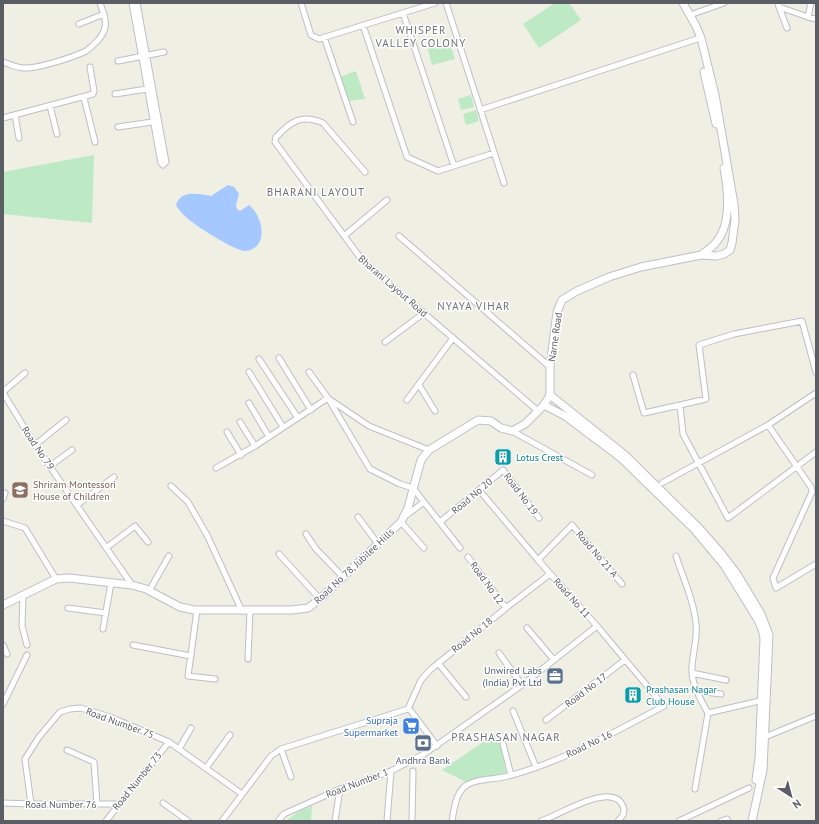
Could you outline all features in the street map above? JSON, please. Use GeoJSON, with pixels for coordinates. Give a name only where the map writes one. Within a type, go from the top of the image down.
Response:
{"type":"FeatureCollection","features":[{"type":"Feature","properties":{"kind":"main road","name":"Narne Road"},"geometry":{"type":"LineString","coordinates":[[677,3],[689,19],[697,39],[725,172],[727,203],[726,222],[720,238],[712,247],[700,255]]}},
{"type":"Feature","properties":{"kind":"main road","name":"Narne Road"},"geometry":{"type":"LineString","coordinates":[[550,395],[550,367],[557,312],[562,300],[567,296],[610,277],[641,267],[700,255],[716,256],[724,254],[730,250],[734,236],[734,204],[715,95],[701,38],[684,4]]}},
{"type":"Feature","properties":{"kind":"main road"},"geometry":{"type":"LineString","coordinates":[[512,431],[525,424],[544,405],[550,395],[625,455],[690,518],[730,564],[761,614],[769,631],[765,699],[758,771],[747,821]]}},
{"type":"Feature","properties":{"kind":"main road"},"geometry":{"type":"LineString","coordinates":[[544,405],[565,416],[620,458],[694,529],[724,565],[748,602],[764,634],[765,737],[763,770],[752,821]]}},
{"type":"Feature","properties":{"kind":"main road","name":"Road No 78, Jubilee Hills"},"geometry":{"type":"LineString","coordinates":[[3,605],[56,579],[70,578],[132,585],[149,591],[180,607],[197,610],[242,611],[292,610],[308,608],[343,578],[402,520],[408,508],[421,460],[429,450],[478,420],[491,421],[501,428],[512,431]]}},
{"type":"Feature","properties":{"kind":"street"},"geometry":{"type":"LineString","coordinates":[[3,62],[23,68],[36,67],[50,64],[86,51],[97,40],[105,27],[104,14],[100,3]]}},
{"type":"Feature","properties":{"kind":"street"},"geometry":{"type":"LineString","coordinates":[[132,3],[144,56],[166,162],[163,166],[161,164],[152,122],[147,89],[144,56],[138,3]]}},
{"type":"Feature","properties":{"kind":"street"},"geometry":{"type":"LineString","coordinates":[[301,3],[311,35],[319,39],[435,3]]}},
{"type":"Feature","properties":{"kind":"street"},"geometry":{"type":"LineString","coordinates":[[446,3],[504,183]]}},
{"type":"Feature","properties":{"kind":"street"},"geometry":{"type":"LineString","coordinates":[[690,15],[724,3]]}},
{"type":"Feature","properties":{"kind":"street"},"geometry":{"type":"LineString","coordinates":[[808,17],[812,3]]}},
{"type":"Feature","properties":{"kind":"street"},"geometry":{"type":"LineString","coordinates":[[778,5],[816,19]]}},
{"type":"Feature","properties":{"kind":"street"},"geometry":{"type":"LineString","coordinates":[[778,5],[787,28]]}},
{"type":"Feature","properties":{"kind":"street"},"geometry":{"type":"LineString","coordinates":[[403,13],[454,166]]}},
{"type":"Feature","properties":{"kind":"street"},"geometry":{"type":"LineString","coordinates":[[79,24],[104,14]]}},
{"type":"Feature","properties":{"kind":"street"},"geometry":{"type":"LineString","coordinates":[[363,25],[407,157],[438,171],[494,153]]}},
{"type":"Feature","properties":{"kind":"street"},"geometry":{"type":"LineString","coordinates":[[324,37],[353,122]]}},
{"type":"Feature","properties":{"kind":"street"},"geometry":{"type":"LineString","coordinates":[[480,110],[697,39]]}},
{"type":"Feature","properties":{"kind":"street"},"geometry":{"type":"LineString","coordinates":[[118,61],[164,52]]}},
{"type":"Feature","properties":{"kind":"street"},"geometry":{"type":"LineString","coordinates":[[3,118],[91,96],[94,92],[90,67]]}},
{"type":"Feature","properties":{"kind":"street"},"geometry":{"type":"LineString","coordinates":[[115,94],[147,89]]}},
{"type":"Feature","properties":{"kind":"street"},"geometry":{"type":"LineString","coordinates":[[84,98],[95,142]]}},
{"type":"Feature","properties":{"kind":"street"},"geometry":{"type":"LineString","coordinates":[[50,106],[57,134]]}},
{"type":"Feature","properties":{"kind":"street"},"geometry":{"type":"LineString","coordinates":[[15,116],[19,138]]}},
{"type":"Feature","properties":{"kind":"street","name":"Bharani Layout Road"},"geometry":{"type":"LineString","coordinates":[[365,172],[324,123],[314,119],[304,118],[287,125],[276,137],[275,142],[362,260],[538,411]]}},
{"type":"Feature","properties":{"kind":"street"},"geometry":{"type":"LineString","coordinates":[[118,127],[152,122]]}},
{"type":"Feature","properties":{"kind":"street"},"geometry":{"type":"LineString","coordinates":[[344,236],[387,200]]}},
{"type":"Feature","properties":{"kind":"street"},"geometry":{"type":"LineString","coordinates":[[400,236],[550,367]]}},
{"type":"Feature","properties":{"kind":"street"},"geometry":{"type":"LineString","coordinates":[[385,342],[424,313]]}},
{"type":"Feature","properties":{"kind":"street"},"geometry":{"type":"LineString","coordinates":[[633,375],[644,414],[706,399],[699,345],[734,334],[802,321],[816,372]]}},
{"type":"Feature","properties":{"kind":"street"},"geometry":{"type":"LineString","coordinates":[[407,400],[453,338]]}},
{"type":"Feature","properties":{"kind":"street"},"geometry":{"type":"LineString","coordinates":[[279,358],[311,410]]}},
{"type":"Feature","properties":{"kind":"street"},"geometry":{"type":"LineString","coordinates":[[259,359],[298,418]]}},
{"type":"Feature","properties":{"kind":"street"},"geometry":{"type":"LineString","coordinates":[[249,372],[283,428]]}},
{"type":"Feature","properties":{"kind":"street"},"geometry":{"type":"LineString","coordinates":[[309,372],[328,398],[370,469],[400,484],[413,488],[460,548]]}},
{"type":"Feature","properties":{"kind":"street","name":"Road No 79"},"geometry":{"type":"LineString","coordinates":[[25,373],[4,391],[5,396],[35,445],[132,585]]}},
{"type":"Feature","properties":{"kind":"street"},"geometry":{"type":"LineString","coordinates":[[419,385],[435,411]]}},
{"type":"Feature","properties":{"kind":"street"},"geometry":{"type":"LineString","coordinates":[[662,483],[768,425],[816,393]]}},
{"type":"Feature","properties":{"kind":"street"},"geometry":{"type":"LineString","coordinates":[[216,468],[241,455],[328,398]]}},
{"type":"Feature","properties":{"kind":"street"},"geometry":{"type":"LineString","coordinates":[[328,398],[370,426],[429,450]]}},
{"type":"Feature","properties":{"kind":"street"},"geometry":{"type":"LineString","coordinates":[[249,403],[269,437]]}},
{"type":"Feature","properties":{"kind":"street"},"geometry":{"type":"LineString","coordinates":[[680,405],[683,434],[728,518],[816,452]]}},
{"type":"Feature","properties":{"kind":"street"},"geometry":{"type":"LineString","coordinates":[[35,445],[66,420]]}},
{"type":"Feature","properties":{"kind":"street"},"geometry":{"type":"LineString","coordinates":[[240,422],[255,446]]}},
{"type":"Feature","properties":{"kind":"street"},"geometry":{"type":"LineString","coordinates":[[768,425],[811,487],[812,492],[773,578],[776,588],[816,564]]}},
{"type":"Feature","properties":{"kind":"street"},"geometry":{"type":"LineString","coordinates":[[512,431],[592,475]]}},
{"type":"Feature","properties":{"kind":"street"},"geometry":{"type":"LineString","coordinates":[[227,432],[241,455]]}},
{"type":"Feature","properties":{"kind":"street"},"geometry":{"type":"LineString","coordinates":[[50,466],[72,450]]}},
{"type":"Feature","properties":{"kind":"street","name":"Road No 20"},"geometry":{"type":"LineString","coordinates":[[440,522],[480,491],[503,470]]}},
{"type":"Feature","properties":{"kind":"street","name":"Road No 19"},"geometry":{"type":"LineString","coordinates":[[503,470],[539,518]]}},
{"type":"Feature","properties":{"kind":"street"},"geometry":{"type":"LineString","coordinates":[[77,505],[114,477]]}},
{"type":"Feature","properties":{"kind":"street"},"geometry":{"type":"LineString","coordinates":[[170,486],[188,502],[207,535],[242,611]]}},
{"type":"Feature","properties":{"kind":"street","name":"Road No 11"},"geometry":{"type":"LineString","coordinates":[[480,491],[664,706]]}},
{"type":"Feature","properties":{"kind":"street"},"geometry":{"type":"LineString","coordinates":[[3,499],[5,493]]}},
{"type":"Feature","properties":{"kind":"street"},"geometry":{"type":"LineString","coordinates":[[424,502],[402,520],[424,548]]}},
{"type":"Feature","properties":{"kind":"street"},"geometry":{"type":"LineString","coordinates":[[358,517],[378,544]]}},
{"type":"Feature","properties":{"kind":"street"},"geometry":{"type":"LineString","coordinates":[[3,521],[25,528],[56,579]]}},
{"type":"Feature","properties":{"kind":"street","name":"Road No 21 A"},"geometry":{"type":"LineString","coordinates":[[538,560],[572,525],[622,584]]}},
{"type":"Feature","properties":{"kind":"street"},"geometry":{"type":"LineString","coordinates":[[106,548],[135,526],[148,542]]}},
{"type":"Feature","properties":{"kind":"street"},"geometry":{"type":"LineString","coordinates":[[306,534],[316,548],[343,578]]}},
{"type":"Feature","properties":{"kind":"street"},"geometry":{"type":"LineString","coordinates":[[279,554],[320,599]]}},
{"type":"Feature","properties":{"kind":"street"},"geometry":{"type":"LineString","coordinates":[[149,591],[169,556]]}},
{"type":"Feature","properties":{"kind":"street"},"geometry":{"type":"LineString","coordinates":[[676,556],[696,623],[697,637],[692,673],[697,691],[708,714],[695,789]]}},
{"type":"Feature","properties":{"kind":"street","name":"Road No 12"},"geometry":{"type":"LineString","coordinates":[[468,557],[506,608]]}},
{"type":"Feature","properties":{"kind":"street","name":"Road No 18"},"geometry":{"type":"LineString","coordinates":[[408,709],[422,680],[438,663],[550,574]]}},
{"type":"Feature","properties":{"kind":"street"},"geometry":{"type":"LineString","coordinates":[[103,629],[111,583]]}},
{"type":"Feature","properties":{"kind":"street"},"geometry":{"type":"LineString","coordinates":[[23,595],[22,626],[27,645]]}},
{"type":"Feature","properties":{"kind":"street"},"geometry":{"type":"LineString","coordinates":[[68,608],[106,613]]}},
{"type":"Feature","properties":{"kind":"street"},"geometry":{"type":"LineString","coordinates":[[197,610],[188,676],[215,679]]}},
{"type":"Feature","properties":{"kind":"street"},"geometry":{"type":"LineString","coordinates":[[248,659],[250,610]]}},
{"type":"Feature","properties":{"kind":"street","name":"Road Number 1"},"geometry":{"type":"LineString","coordinates":[[278,821],[284,814],[340,789],[391,771],[424,754],[522,686],[597,626]]}},
{"type":"Feature","properties":{"kind":"street"},"geometry":{"type":"LineString","coordinates":[[527,628],[554,660]]}},
{"type":"Feature","properties":{"kind":"street"},"geometry":{"type":"LineString","coordinates":[[3,645],[8,654]]}},
{"type":"Feature","properties":{"kind":"street"},"geometry":{"type":"LineString","coordinates":[[133,645],[191,656]]}},
{"type":"Feature","properties":{"kind":"street"},"geometry":{"type":"LineString","coordinates":[[499,653],[522,686]]}},
{"type":"Feature","properties":{"kind":"street"},"geometry":{"type":"LineString","coordinates":[[3,704],[27,655]]}},
{"type":"Feature","properties":{"kind":"street","name":"Road No 17"},"geometry":{"type":"LineString","coordinates":[[546,720],[625,660]]}},
{"type":"Feature","properties":{"kind":"street"},"geometry":{"type":"LineString","coordinates":[[438,663],[466,697]]}},
{"type":"Feature","properties":{"kind":"street"},"geometry":{"type":"LineString","coordinates":[[692,673],[726,680]]}},
{"type":"Feature","properties":{"kind":"street"},"geometry":{"type":"LineString","coordinates":[[697,691],[721,694]]}},
{"type":"Feature","properties":{"kind":"street"},"geometry":{"type":"LineString","coordinates":[[708,714],[765,699]]}},
{"type":"Feature","properties":{"kind":"street","name":"Road No 16"},"geometry":{"type":"LineString","coordinates":[[452,821],[457,799],[465,787],[471,783],[511,775],[536,767],[575,751],[664,706]]}},
{"type":"Feature","properties":{"kind":"street","name":"Road Number 75"},"geometry":{"type":"LineString","coordinates":[[31,804],[25,759],[39,737],[60,712],[82,708],[110,717],[169,742],[242,794]]}},
{"type":"Feature","properties":{"kind":"street"},"geometry":{"type":"LineString","coordinates":[[222,821],[271,756],[281,749],[408,709],[437,746]]}},
{"type":"Feature","properties":{"kind":"street"},"geometry":{"type":"LineString","coordinates":[[513,711],[536,767]]}},
{"type":"Feature","properties":{"kind":"street"},"geometry":{"type":"LineString","coordinates":[[765,737],[816,716]]}},
{"type":"Feature","properties":{"kind":"street"},"geometry":{"type":"LineString","coordinates":[[179,749],[191,728]]}},
{"type":"Feature","properties":{"kind":"street"},"geometry":{"type":"LineString","coordinates":[[206,768],[230,735]]}},
{"type":"Feature","properties":{"kind":"street","name":"Road Number 73"},"geometry":{"type":"LineString","coordinates":[[106,821],[169,742]]}},
{"type":"Feature","properties":{"kind":"street"},"geometry":{"type":"LineString","coordinates":[[503,744],[511,775]]}},
{"type":"Feature","properties":{"kind":"street"},"geometry":{"type":"LineString","coordinates":[[281,749],[292,778]]}},
{"type":"Feature","properties":{"kind":"street"},"geometry":{"type":"LineString","coordinates":[[67,750],[94,762],[97,804]]}},
{"type":"Feature","properties":{"kind":"street"},"geometry":{"type":"LineString","coordinates":[[386,821],[391,771]]}},
{"type":"Feature","properties":{"kind":"street"},"geometry":{"type":"LineString","coordinates":[[412,821],[414,771]]}},
{"type":"Feature","properties":{"kind":"street"},"geometry":{"type":"LineString","coordinates":[[679,821],[750,788]]}},
{"type":"Feature","properties":{"kind":"street"},"geometry":{"type":"LineString","coordinates":[[335,821],[340,789]]}},
{"type":"Feature","properties":{"kind":"street"},"geometry":{"type":"LineString","coordinates":[[541,821],[586,801],[611,797],[618,800],[624,809],[623,815],[618,821]]}},
{"type":"Feature","properties":{"kind":"street","name":"Road Number 76"},"geometry":{"type":"LineString","coordinates":[[3,803],[119,804]]}},
{"type":"Feature","properties":{"kind":"street"},"geometry":{"type":"LineString","coordinates":[[163,804],[188,821]]}},
{"type":"Feature","properties":{"kind":"street"},"geometry":{"type":"LineString","coordinates":[[721,821],[727,818]]}},
{"type":"Feature","properties":{"kind":"green space"},"geometry":{"type":"Polygon","coordinates":[[[555,3],[569,3],[581,20],[539,48],[523,24],[555,3]]]}},
{"type":"Feature","properties":{"kind":"green space"},"geometry":{"type":"Polygon","coordinates":[[[450,43],[455,59],[432,65],[428,49],[450,43]]]}},
{"type":"Feature","properties":{"kind":"green space"},"geometry":{"type":"Polygon","coordinates":[[[356,71],[365,99],[349,101],[340,77],[356,71]]]}},
{"type":"Feature","properties":{"kind":"green space"},"geometry":{"type":"Polygon","coordinates":[[[471,95],[474,107],[461,110],[458,99],[471,95]]]}},
{"type":"Feature","properties":{"kind":"green space"},"geometry":{"type":"Polygon","coordinates":[[[476,110],[479,121],[466,125],[463,114],[476,110]]]}},
{"type":"Feature","properties":{"kind":"green space"},"geometry":{"type":"Polygon","coordinates":[[[94,155],[92,223],[3,214],[3,172],[94,155]]]}},
{"type":"Feature","properties":{"kind":"green space"},"geometry":{"type":"Polygon","coordinates":[[[498,732],[507,778],[472,785],[442,770],[498,732]]]}},
{"type":"Feature","properties":{"kind":"green space"},"geometry":{"type":"Polygon","coordinates":[[[312,806],[311,821],[286,821],[298,812],[312,806]]]}},
{"type":"Feature","properties":{"kind":"water"},"geometry":{"type":"Polygon","coordinates":[[[228,185],[234,187],[239,194],[236,205],[237,209],[240,211],[249,205],[254,210],[261,224],[261,239],[258,245],[253,249],[245,251],[240,250],[224,242],[190,221],[176,205],[178,200],[186,195],[196,194],[211,196],[228,185]]]}},
{"type":"Feature","properties":{"kind":"place","name":"Lotus Crest"},"geometry":{"type":"Point","coordinates":[503,457]}},
{"type":"Feature","properties":{"kind":"place","name":"Shriram Montessori House of Children"},"geometry":{"type":"Point","coordinates":[20,490]}},
{"type":"Feature","properties":{"kind":"place","name":"Unwired Labs (India) Pvt Ltd"},"geometry":{"type":"Point","coordinates":[555,676]}},
{"type":"Feature","properties":{"kind":"place","name":"Prashasan Nagar Club House"},"geometry":{"type":"Point","coordinates":[633,695]}},
{"type":"Feature","properties":{"kind":"place","name":"Supraja Supermarket"},"geometry":{"type":"Point","coordinates":[411,726]}},
{"type":"Feature","properties":{"kind":"place","name":"Andhra Bank"},"geometry":{"type":"Point","coordinates":[423,743]}},
{"type":"Feature","properties":{"kind":"district","name":"WHISPER VALLEY COLONY"},"geometry":{"type":"Point","coordinates":[421,36]}},
{"type":"Feature","properties":{"kind":"district","name":"BHARANI LAYOUT"},"geometry":{"type":"Point","coordinates":[316,192]}},
{"type":"Feature","properties":{"kind":"district","name":"NYAYA VIHAR"},"geometry":{"type":"Point","coordinates":[474,306]}},
{"type":"Feature","properties":{"kind":"district","name":"PRASHASAN NAGAR"},"geometry":{"type":"Point","coordinates":[506,737]}}]}
